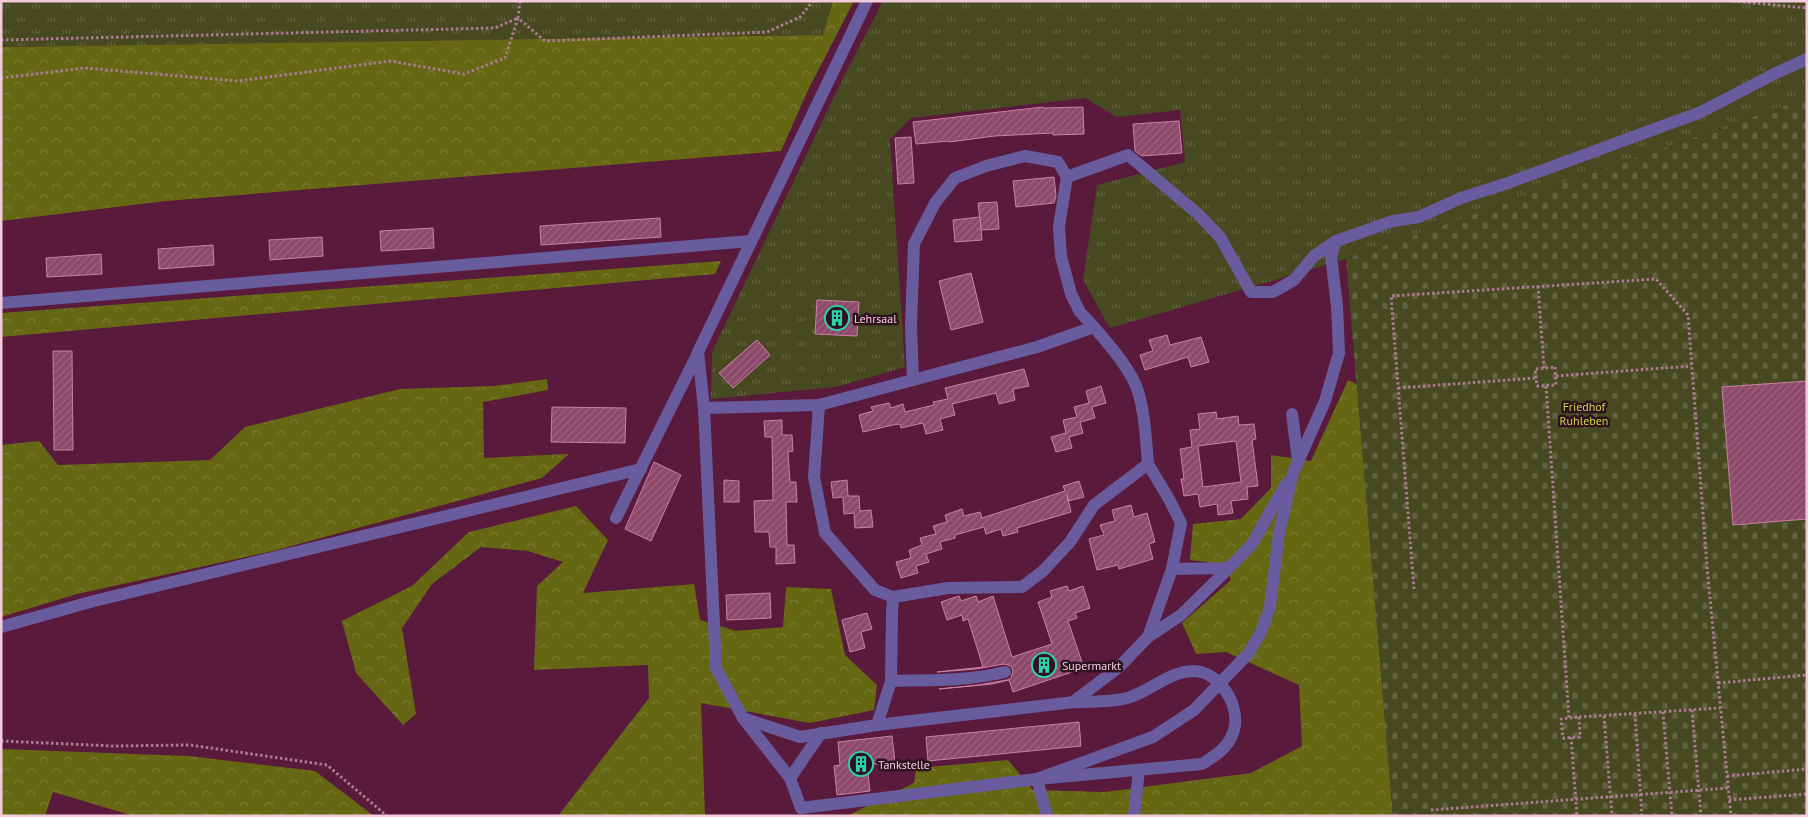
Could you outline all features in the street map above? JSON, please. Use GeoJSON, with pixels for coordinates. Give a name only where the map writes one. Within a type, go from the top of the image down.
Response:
{"type":"FeatureCollection","features":[{"type":"Feature","properties":{"kind":"lane"},"geometry":{"type":"LineString","coordinates":[[616,518],[867,1]]}},
{"type":"Feature","properties":{"kind":"lane"},"geometry":{"type":"LineString","coordinates":[[1067,177],[1128,155],[1198,214],[1220,237],[1251,292],[1273,292],[1294,280],[1314,256],[1336,241],[1393,221],[1420,217],[1461,198],[1508,183],[1701,112],[1776,72],[1807,59]]}},
{"type":"Feature","properties":{"kind":"lane"},"geometry":{"type":"LineString","coordinates":[[913,380],[911,326],[914,244],[935,203],[955,178],[986,166],[1025,156],[1058,162],[1067,177],[1059,226],[1061,256],[1070,294],[1080,312],[1119,358],[1137,390],[1145,422],[1148,464],[1181,523],[1172,569],[1148,637]]}},
{"type":"Feature","properties":{"kind":"lane"},"geometry":{"type":"LineString","coordinates":[[1,303],[751,241]]}},
{"type":"Feature","properties":{"kind":"lane"},"geometry":{"type":"LineString","coordinates":[[1073,702],[1119,667],[1148,637],[1182,615],[1229,568],[1252,544],[1293,473],[1325,401],[1339,353],[1337,306],[1331,256],[1336,241]]}},
{"type":"Feature","properties":{"kind":"lane"},"geometry":{"type":"LineString","coordinates":[[704,408],[818,405],[1037,347],[1094,327]]}},
{"type":"Feature","properties":{"kind":"lane"},"geometry":{"type":"LineString","coordinates":[[698,352],[704,408],[716,668],[742,718],[790,778],[799,812],[1037,779],[1202,764],[1220,754],[1230,740],[1235,724],[1234,707],[1226,691],[1210,675],[1193,671],[1168,677],[1126,699],[1073,702],[800,736],[742,718]]}},
{"type":"Feature","properties":{"kind":"lane"},"geometry":{"type":"LineString","coordinates":[[818,405],[814,477],[825,534],[875,590],[893,596],[948,588],[1022,587],[1043,571],[1070,542],[1094,505],[1148,464]]}},
{"type":"Feature","properties":{"kind":"lane"},"geometry":{"type":"LineString","coordinates":[[1292,414],[1298,461]]}},
{"type":"Feature","properties":{"kind":"lane"},"geometry":{"type":"LineString","coordinates":[[1,627],[104,598],[641,469]]}},
{"type":"Feature","properties":{"kind":"lane"},"geometry":{"type":"LineString","coordinates":[[1037,779],[1153,737],[1194,710],[1248,654],[1262,632],[1270,607],[1279,533],[1293,473]]}},
{"type":"Feature","properties":{"kind":"lane"},"geometry":{"type":"LineString","coordinates":[[1172,569],[1229,568]]}},
{"type":"Feature","properties":{"kind":"lane"},"geometry":{"type":"LineString","coordinates":[[877,725],[891,681],[893,596]]}},
{"type":"Feature","properties":{"kind":"lane"},"geometry":{"type":"LineString","coordinates":[[891,681],[966,679],[1005,672]]}},
{"type":"Feature","properties":{"kind":"lane"},"geometry":{"type":"LineString","coordinates":[[790,778],[821,733]]}},
{"type":"Feature","properties":{"kind":"lane"},"geometry":{"type":"LineString","coordinates":[[1134,816],[1140,770]]}},
{"type":"Feature","properties":{"kind":"lane"},"geometry":{"type":"LineString","coordinates":[[1037,779],[1047,816]]}},
{"type":"Feature","properties":{"kind":"path"},"geometry":{"type":"LineString","coordinates":[[1,78],[86,68],[238,81],[390,61],[464,74],[505,58],[518,18],[520,1]]}},
{"type":"Feature","properties":{"kind":"path"},"geometry":{"type":"LineString","coordinates":[[518,18],[545,41],[768,32],[800,17],[813,1]]}},
{"type":"Feature","properties":{"kind":"path"},"geometry":{"type":"LineString","coordinates":[[1733,1],[1807,8]]}},
{"type":"Feature","properties":{"kind":"path"},"geometry":{"type":"LineString","coordinates":[[1,40],[495,28],[518,18]]}},
{"type":"Feature","properties":{"kind":"path"},"geometry":{"type":"LineString","coordinates":[[1414,589],[1391,296],[1656,279],[1688,315],[1707,566],[1730,816]]}},
{"type":"Feature","properties":{"kind":"path"},"geometry":{"type":"LineString","coordinates":[[1538,286],[1544,368]]}},
{"type":"Feature","properties":{"kind":"path"},"geometry":{"type":"LineString","coordinates":[[1556,376],[1692,366]]}},
{"type":"Feature","properties":{"kind":"path"},"geometry":{"type":"LineString","coordinates":[[1555,367],[1556,385],[1537,386],[1536,368],[1544,368],[1555,367]]}},
{"type":"Feature","properties":{"kind":"path"},"geometry":{"type":"LineString","coordinates":[[1398,388],[1536,378]]}},
{"type":"Feature","properties":{"kind":"path"},"geometry":{"type":"LineString","coordinates":[[1546,386],[1569,718]]}},
{"type":"Feature","properties":{"kind":"path"},"geometry":{"type":"LineString","coordinates":[[1718,683],[1807,676]]}},
{"type":"Feature","properties":{"kind":"path"},"geometry":{"type":"LineString","coordinates":[[1579,717],[1580,736],[1563,738],[1562,719],[1579,717],[1720,708]]}},
{"type":"Feature","properties":{"kind":"path"},"geometry":{"type":"LineString","coordinates":[[1692,710],[1701,816]]}},
{"type":"Feature","properties":{"kind":"path"},"geometry":{"type":"LineString","coordinates":[[1663,712],[1672,816]]}},
{"type":"Feature","properties":{"kind":"path"},"geometry":{"type":"LineString","coordinates":[[1635,714],[1642,816]]}},
{"type":"Feature","properties":{"kind":"path"},"geometry":{"type":"LineString","coordinates":[[1604,716],[1612,816]]}},
{"type":"Feature","properties":{"kind":"path"},"geometry":{"type":"LineString","coordinates":[[1571,738],[1577,816]]}},
{"type":"Feature","properties":{"kind":"path"},"geometry":{"type":"LineString","coordinates":[[1,741],[113,746],[190,745],[327,765],[387,816]]}},
{"type":"Feature","properties":{"kind":"path"},"geometry":{"type":"LineString","coordinates":[[1727,776],[1807,769]]}},
{"type":"Feature","properties":{"kind":"path"},"geometry":{"type":"LineString","coordinates":[[1431,810],[1728,788]]}},
{"type":"Feature","properties":{"kind":"path"},"geometry":{"type":"LineString","coordinates":[[1729,800],[1807,794]]}},
{"type":"Feature","properties":{"kind":"green space"},"geometry":{"type":"Polygon","coordinates":[[[1,1],[833,1],[823,35],[1,47],[1,1]]]}},
{"type":"Feature","properties":{"kind":"green space"},"geometry":{"type":"Polygon","coordinates":[[[833,1],[854,1],[808,90],[781,151],[166,201],[1,221],[1,47],[823,35],[833,1]]]}},
{"type":"Feature","properties":{"kind":"green space"},"geometry":{"type":"Polygon","coordinates":[[[883,1],[1807,1],[1807,98],[1346,259],[1110,328],[1083,280],[1097,185],[1185,162],[1180,110],[1117,117],[1085,98],[911,118],[890,139],[905,367],[836,387],[711,399],[712,352],[842,80],[883,1]]]}},
{"type":"Feature","properties":{"kind":"green space","name":"Friedhof Ruhleben"},"geometry":{"type":"Polygon","coordinates":[[[1807,98],[1807,816],[1393,816],[1346,259],[1807,98]]]}},
{"type":"Feature","properties":{"kind":"green space"},"geometry":{"type":"Polygon","coordinates":[[[721,261],[715,274],[1,337],[1,313],[721,261]]]}},
{"type":"Feature","properties":{"kind":"green space"},"geometry":{"type":"Polygon","coordinates":[[[547,379],[548,390],[483,402],[484,458],[569,454],[542,478],[273,551],[77,594],[1,617],[1,445],[39,441],[58,465],[210,460],[245,427],[400,389],[494,386],[547,379]]]}},
{"type":"Feature","properties":{"kind":"green space"},"geometry":{"type":"Polygon","coordinates":[[[1348,380],[1357,384],[1393,816],[847,816],[914,783],[916,768],[1008,760],[1033,790],[1105,792],[1251,773],[1302,746],[1299,685],[1226,652],[1196,654],[1182,623],[1231,580],[1224,564],[1190,560],[1193,524],[1241,519],[1271,488],[1271,455],[1311,461],[1348,380]]]}},
{"type":"Feature","properties":{"kind":"green space"},"geometry":{"type":"Polygon","coordinates":[[[576,506],[608,540],[583,593],[694,584],[700,620],[736,631],[783,627],[786,587],[831,589],[845,655],[877,685],[874,710],[810,723],[701,703],[705,816],[558,816],[649,698],[648,665],[534,670],[537,586],[563,562],[528,551],[481,547],[432,584],[402,628],[416,714],[403,725],[356,673],[342,621],[412,586],[469,532],[576,506]]]}},
{"type":"Feature","properties":{"kind":"green space"},"geometry":{"type":"Polygon","coordinates":[[[1,749],[189,756],[315,771],[374,816],[134,816],[53,792],[45,816],[1,816],[1,749]]]}},
{"type":"Feature","properties":{"kind":"building"},"geometry":{"type":"Polygon","coordinates":[[[1043,107],[1083,107],[1084,134],[1053,135],[1053,133],[995,136],[916,144],[913,122],[1043,107]]]}},
{"type":"Feature","properties":{"kind":"building"},"geometry":{"type":"Polygon","coordinates":[[[1179,121],[1182,153],[1142,156],[1135,151],[1133,124],[1179,121]]]}},
{"type":"Feature","properties":{"kind":"building"},"geometry":{"type":"Polygon","coordinates":[[[911,137],[914,183],[898,184],[895,138],[911,137]]]}},
{"type":"Feature","properties":{"kind":"building"},"geometry":{"type":"Polygon","coordinates":[[[1054,177],[1056,196],[1054,203],[1016,207],[1013,181],[1054,177]]]}},
{"type":"Feature","properties":{"kind":"building"},"geometry":{"type":"Polygon","coordinates":[[[997,202],[999,229],[981,230],[978,203],[997,202]]]}},
{"type":"Feature","properties":{"kind":"building"},"geometry":{"type":"Polygon","coordinates":[[[980,217],[982,240],[955,242],[953,220],[980,217]]]}},
{"type":"Feature","properties":{"kind":"building"},"geometry":{"type":"Polygon","coordinates":[[[660,218],[661,237],[541,245],[540,226],[660,218]]]}},
{"type":"Feature","properties":{"kind":"building"},"geometry":{"type":"Polygon","coordinates":[[[433,228],[434,248],[381,251],[380,231],[433,228]]]}},
{"type":"Feature","properties":{"kind":"building"},"geometry":{"type":"Polygon","coordinates":[[[322,237],[323,256],[270,260],[269,240],[322,237]]]}},
{"type":"Feature","properties":{"kind":"building"},"geometry":{"type":"Polygon","coordinates":[[[213,245],[214,265],[159,269],[158,249],[213,245]]]}},
{"type":"Feature","properties":{"kind":"building"},"geometry":{"type":"Polygon","coordinates":[[[101,254],[102,274],[47,277],[46,258],[101,254]]]}},
{"type":"Feature","properties":{"kind":"building"},"geometry":{"type":"Polygon","coordinates":[[[971,273],[983,322],[951,330],[939,281],[971,273]]]}},
{"type":"Feature","properties":{"kind":"building","name":"Lehrsaal"},"geometry":{"type":"Polygon","coordinates":[[[817,300],[859,302],[857,336],[815,334],[817,300]]]}},
{"type":"Feature","properties":{"kind":"building"},"geometry":{"type":"Polygon","coordinates":[[[1167,335],[1170,345],[1201,337],[1209,362],[1191,367],[1188,357],[1145,370],[1140,355],[1153,351],[1149,340],[1167,335]]]}},
{"type":"Feature","properties":{"kind":"building"},"geometry":{"type":"Polygon","coordinates":[[[757,340],[770,355],[733,388],[719,373],[757,340]]]}},
{"type":"Feature","properties":{"kind":"building"},"geometry":{"type":"Polygon","coordinates":[[[53,351],[72,351],[73,450],[54,450],[53,351]]]}},
{"type":"Feature","properties":{"kind":"building"},"geometry":{"type":"Polygon","coordinates":[[[1024,369],[1029,386],[1013,389],[1015,400],[999,404],[996,393],[952,404],[955,415],[940,419],[943,430],[926,434],[923,423],[901,428],[900,424],[893,425],[863,432],[859,415],[873,411],[871,407],[889,403],[891,408],[903,404],[905,412],[934,405],[933,402],[948,399],[945,388],[1024,369]]]}},
{"type":"Feature","properties":{"kind":"building"},"geometry":{"type":"Polygon","coordinates":[[[1807,381],[1807,519],[1733,525],[1722,387],[1807,381]]]}},
{"type":"Feature","properties":{"kind":"building"},"geometry":{"type":"Polygon","coordinates":[[[1101,386],[1106,403],[1092,407],[1095,418],[1080,422],[1083,433],[1069,437],[1072,448],[1056,452],[1051,437],[1066,433],[1063,420],[1077,417],[1074,407],[1089,403],[1086,391],[1101,386]]]}},
{"type":"Feature","properties":{"kind":"building"},"geometry":{"type":"Polygon","coordinates":[[[552,407],[626,408],[625,443],[551,442],[552,407]]]}},
{"type":"Feature","properties":{"kind":"building"},"geometry":{"type":"Polygon","coordinates":[[[1216,412],[1217,419],[1238,416],[1239,425],[1254,424],[1256,439],[1252,440],[1258,486],[1247,487],[1248,499],[1231,501],[1233,513],[1218,515],[1217,504],[1200,507],[1198,494],[1184,496],[1181,479],[1184,479],[1180,449],[1192,447],[1190,430],[1200,429],[1198,414],[1216,412]],[[1236,441],[1198,446],[1203,487],[1241,482],[1236,441]]]}},
{"type":"Feature","properties":{"kind":"building"},"geometry":{"type":"Polygon","coordinates":[[[782,420],[782,435],[792,435],[793,451],[788,452],[790,482],[796,482],[797,502],[786,502],[787,545],[794,545],[795,563],[776,564],[776,547],[770,547],[769,532],[755,532],[754,501],[773,500],[772,437],[765,437],[764,421],[782,420]]]}},
{"type":"Feature","properties":{"kind":"building"},"geometry":{"type":"Polygon","coordinates":[[[654,462],[681,475],[651,541],[625,529],[654,462]]]}},
{"type":"Feature","properties":{"kind":"building"},"geometry":{"type":"Polygon","coordinates":[[[724,480],[739,481],[739,502],[724,502],[724,480]]]}},
{"type":"Feature","properties":{"kind":"building"},"geometry":{"type":"Polygon","coordinates":[[[847,480],[848,496],[859,496],[860,511],[871,510],[873,527],[855,528],[854,513],[844,514],[843,497],[833,498],[831,482],[847,480]]]}},
{"type":"Feature","properties":{"kind":"building"},"geometry":{"type":"Polygon","coordinates":[[[1079,481],[1084,497],[1068,501],[1071,512],[1017,528],[1018,532],[1003,536],[1001,529],[986,534],[984,527],[955,535],[955,538],[940,542],[942,549],[926,554],[929,562],[916,566],[918,573],[901,578],[896,562],[911,558],[909,550],[922,545],[920,538],[936,534],[933,526],[947,522],[945,515],[962,509],[964,516],[980,512],[982,518],[1065,491],[1063,486],[1079,481]]]}},
{"type":"Feature","properties":{"kind":"building"},"geometry":{"type":"Polygon","coordinates":[[[1131,505],[1134,517],[1147,513],[1155,542],[1149,544],[1153,559],[1119,569],[1118,565],[1097,570],[1089,539],[1104,535],[1100,525],[1115,521],[1112,510],[1131,505]]]}},
{"type":"Feature","properties":{"kind":"building"},"geometry":{"type":"Polygon","coordinates":[[[1067,586],[1069,591],[1083,586],[1090,608],[1075,613],[1077,618],[1068,621],[1084,668],[1013,692],[1009,680],[992,684],[939,689],[1007,680],[1011,678],[1013,671],[1011,666],[1004,664],[976,669],[937,672],[983,667],[968,619],[963,621],[962,615],[947,620],[941,602],[959,596],[961,601],[976,596],[978,602],[993,596],[1012,657],[1052,644],[1038,602],[1052,597],[1050,591],[1067,586]]]}},
{"type":"Feature","properties":{"kind":"building"},"geometry":{"type":"Polygon","coordinates":[[[770,593],[771,618],[727,620],[726,595],[770,593]]]}},
{"type":"Feature","properties":{"kind":"building"},"geometry":{"type":"Polygon","coordinates":[[[867,613],[872,629],[861,632],[865,648],[850,652],[842,620],[867,613]]]}},
{"type":"Feature","properties":{"kind":"building"},"geometry":{"type":"Polygon","coordinates":[[[1079,722],[1081,746],[928,761],[926,737],[1079,722]]]}},
{"type":"Feature","properties":{"kind":"building","name":"Tankstelle"},"geometry":{"type":"Polygon","coordinates":[[[892,736],[895,762],[867,765],[870,791],[837,795],[834,766],[840,765],[838,742],[892,736]]]}},
{"type":"Feature","properties":{"kind":"place","name":"Lehrsaal"},"geometry":{"type":"Point","coordinates":[837,318]}},
{"type":"Feature","properties":{"kind":"place","name":"Supermarkt"},"geometry":{"type":"Point","coordinates":[1044,665]}},
{"type":"Feature","properties":{"kind":"place","name":"Tankstelle"},"geometry":{"type":"Point","coordinates":[861,764]}}]}
